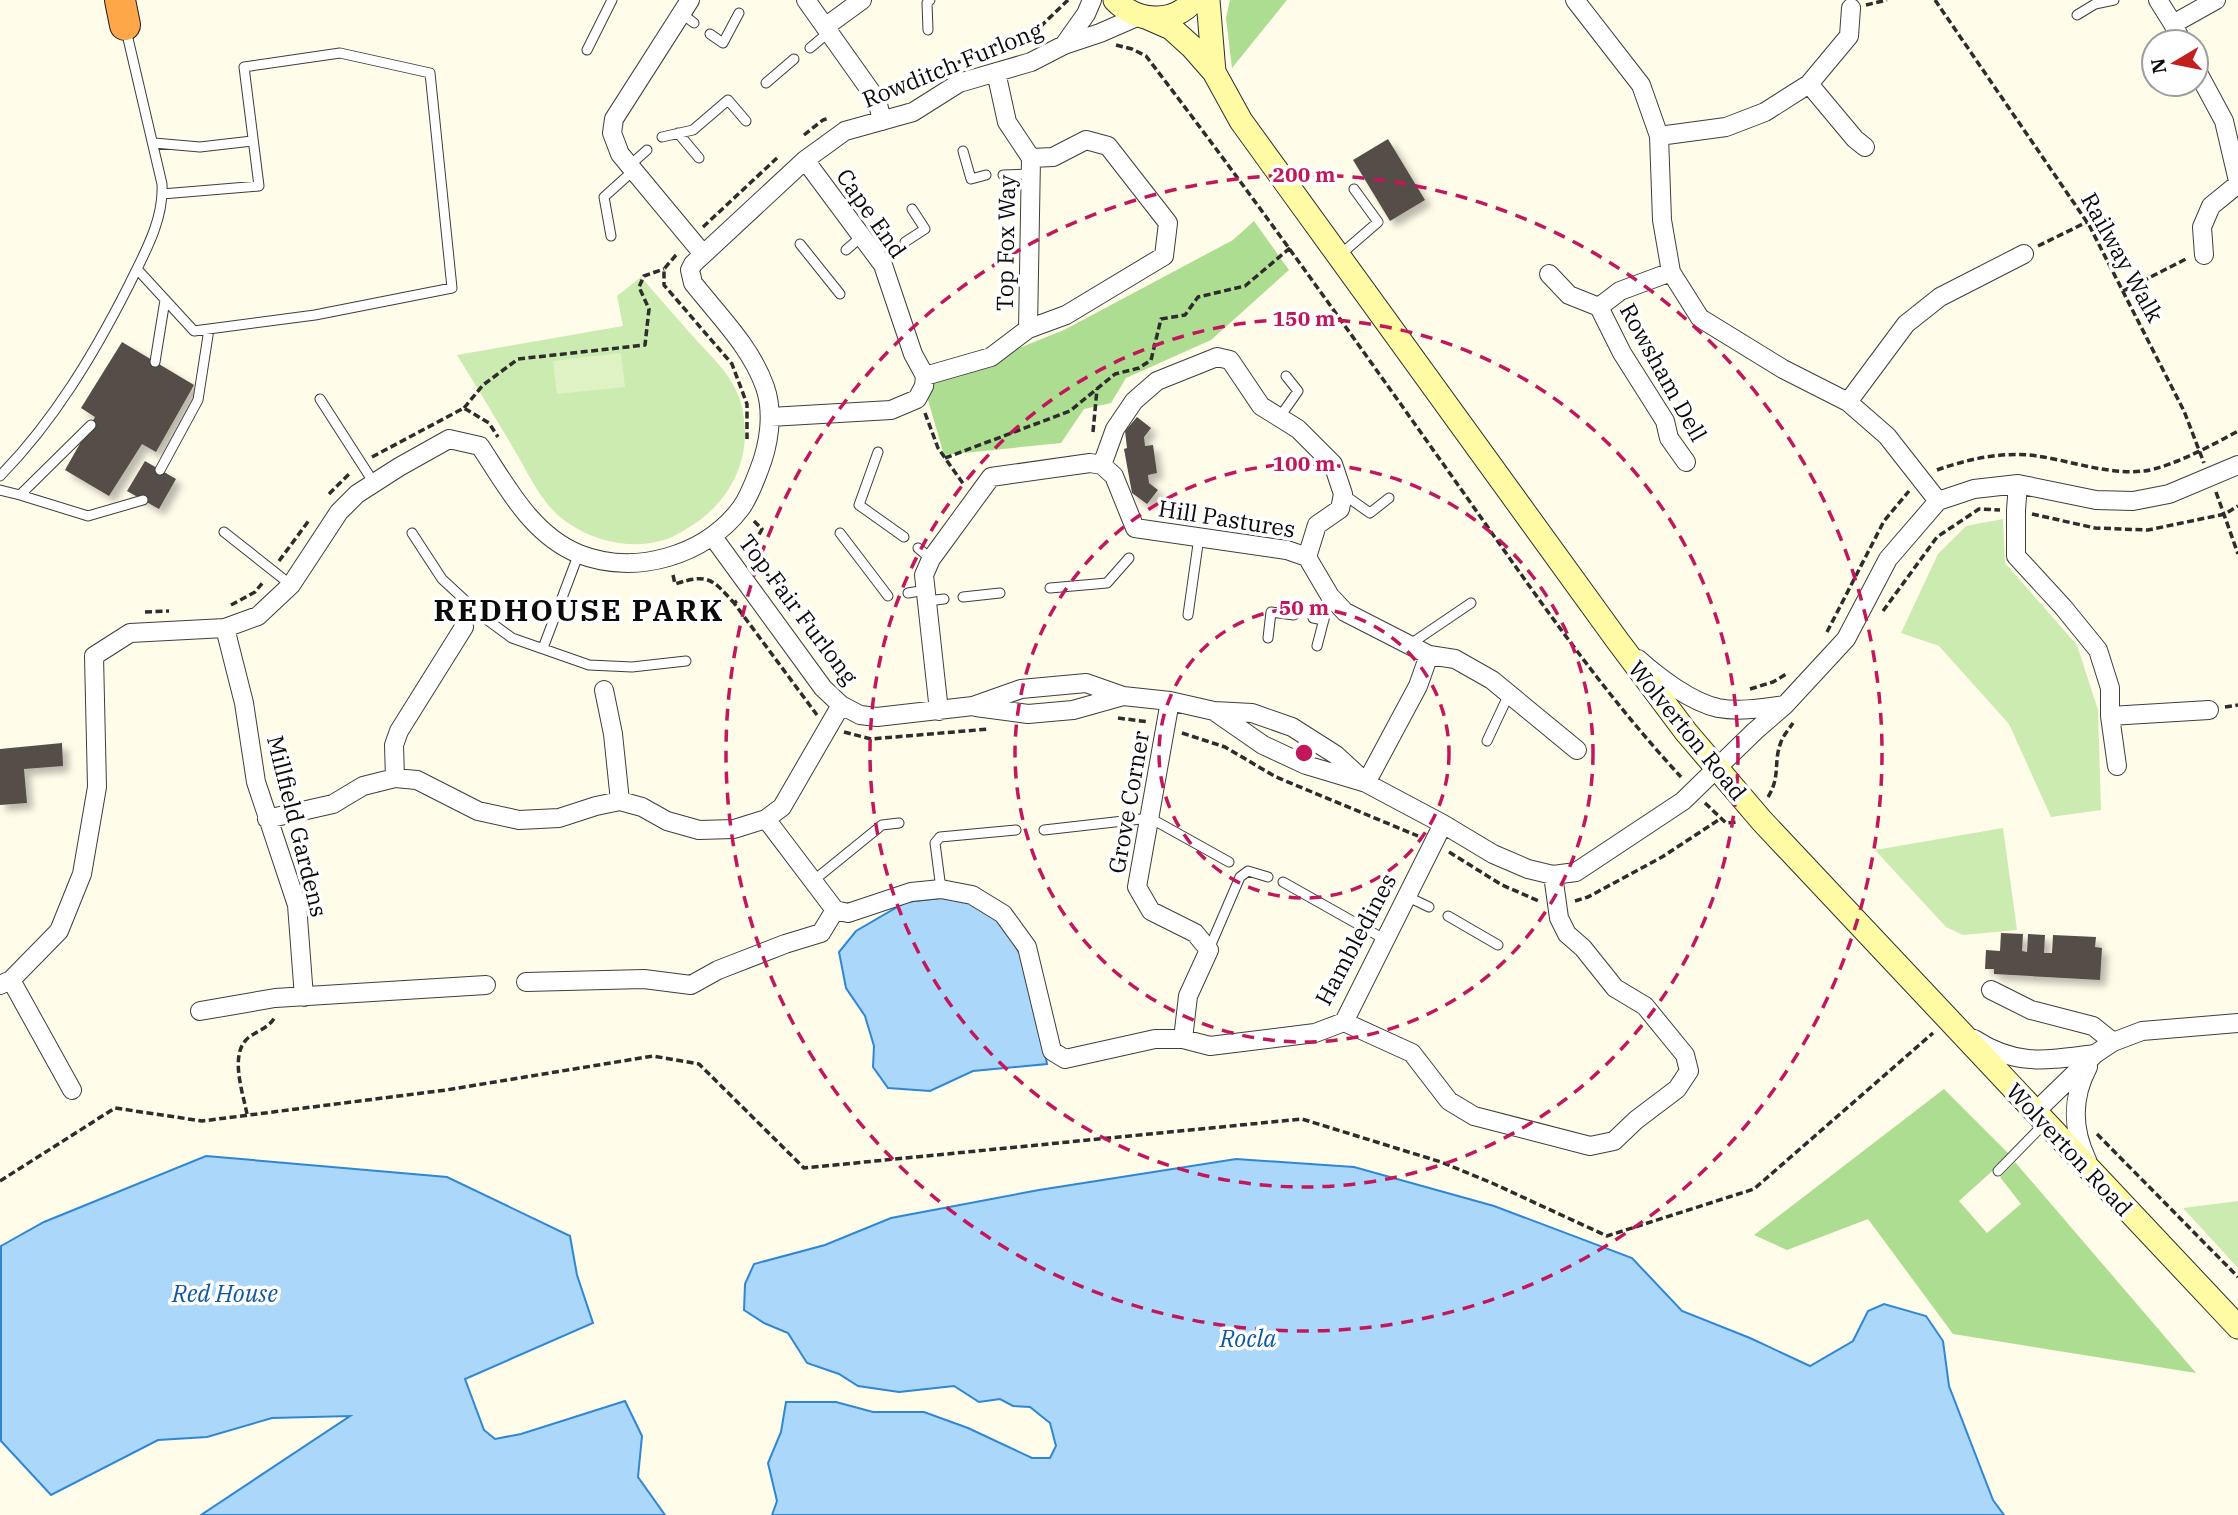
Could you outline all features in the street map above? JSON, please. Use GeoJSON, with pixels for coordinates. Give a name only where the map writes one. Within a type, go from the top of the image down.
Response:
{"type":"FeatureCollection","features":[{"type":"Feature","properties":{"kind":"street"},"geometry":{"type":"LineString","coordinates":[[806,0],[877,100],[882,121]]}},
{"type":"Feature","properties":{"kind":"street"},"geometry":{"type":"LineString","coordinates":[[827,30],[862,0]]}},
{"type":"Feature","properties":{"kind":"street","name":"Rowditch Furlong"},"geometry":{"type":"LineString","coordinates":[[1064,45],[1093,0]]}},
{"type":"Feature","properties":{"kind":"street","name":"Wolverton Road"},"geometry":{"type":"LineString","coordinates":[[1115,0],[1126,10],[1180,34],[1214,72],[1241,121],[1678,722],[1762,821],[2238,1327]]}},
{"type":"Feature","properties":{"kind":"street"},"geometry":{"type":"LineString","coordinates":[[1143,17],[1163,18],[1178,13],[1194,0]]}},
{"type":"Feature","properties":{"kind":"street","name":"Wolverton Road"},"geometry":{"type":"LineString","coordinates":[[1208,0],[1214,72]]}},
{"type":"Feature","properties":{"kind":"street"},"geometry":{"type":"LineString","coordinates":[[1575,0],[1641,85],[1659,136],[1662,220],[1671,272],[1700,318],[1783,369],[1848,402],[1887,436],[1938,501]]}},
{"type":"Feature","properties":{"kind":"street"},"geometry":{"type":"LineString","coordinates":[[2158,0],[2175,28]]}},
{"type":"Feature","properties":{"kind":"street"},"geometry":{"type":"LineString","coordinates":[[2173,24],[2216,0]]}},
{"type":"Feature","properties":{"kind":"street"},"geometry":{"type":"LineString","coordinates":[[1659,136],[1726,127],[1765,112],[1809,84],[1849,36],[1851,8]]}},
{"type":"Feature","properties":{"kind":"street"},"geometry":{"type":"LineString","coordinates":[[688,12],[614,119],[612,133],[620,154],[703,254]]}},
{"type":"Feature","properties":{"kind":"street","name":"Rowditch Furlong"},"geometry":{"type":"LineString","coordinates":[[72,1090],[5,983],[59,931],[82,874],[97,787],[94,656],[130,633],[225,628],[258,615],[290,585],[339,512],[357,494],[449,439],[480,446],[517,502],[541,530],[579,554],[623,564],[669,558],[713,537],[741,508],[752,487],[765,455],[770,416],[765,389],[750,354],[693,283],[690,270],[703,254],[805,160],[845,131],[912,112],[959,83],[1031,62],[1064,45],[1143,17]]}},
{"type":"Feature","properties":{"kind":"street"},"geometry":{"type":"LineString","coordinates":[[770,416],[891,410],[917,399],[924,386],[925,376],[991,356],[1028,329],[1066,315],[1164,256],[1168,223],[1108,146],[1086,140],[1030,166],[1007,122],[996,72]]}},
{"type":"Feature","properties":{"kind":"street"},"geometry":{"type":"LineString","coordinates":[[1809,84],[1855,139],[1865,147]]}},
{"type":"Feature","properties":{"kind":"street"},"geometry":{"type":"LineString","coordinates":[[2204,253],[2202,227],[2211,206],[2238,183],[2224,121],[2210,95]]}},
{"type":"Feature","properties":{"kind":"street","name":"Cape End"},"geometry":{"type":"LineString","coordinates":[[805,160],[862,236],[884,257],[913,354],[925,376]]}},
{"type":"Feature","properties":{"kind":"street","name":"Top Fox Way"},"geometry":{"type":"LineString","coordinates":[[1028,329],[1030,166]]}},
{"type":"Feature","properties":{"kind":"street"},"geometry":{"type":"LineString","coordinates":[[1848,402],[1906,324],[1940,297],[2024,254]]}},
{"type":"Feature","properties":{"kind":"street","name":"Rowsham Dell"},"geometry":{"type":"LineString","coordinates":[[1599,307],[1620,291],[1671,272]]}},
{"type":"Feature","properties":{"kind":"street","name":"Rowsham Dell"},"geometry":{"type":"LineString","coordinates":[[1549,274],[1569,295],[1599,307],[1622,353],[1665,421],[1669,438],[1686,462]]}},
{"type":"Feature","properties":{"kind":"street"},"geometry":{"type":"LineString","coordinates":[[940,711],[932,597],[924,575],[924,554],[974,499],[990,477],[1096,464],[1134,401],[1157,381],[1217,357],[1230,360],[1261,406],[1298,429],[1333,464],[1343,494],[1340,509],[1317,524],[1307,557]]}},
{"type":"Feature","properties":{"kind":"street","name":"Hill Pastures"},"geometry":{"type":"LineString","coordinates":[[1096,464],[1114,476],[1133,535],[1199,537],[1287,550],[1307,557],[1330,596],[1345,612],[1429,655],[1455,659],[1492,680],[1577,750]]}},
{"type":"Feature","properties":{"kind":"street"},"geometry":{"type":"LineString","coordinates":[[1344,1021],[1412,1053],[1449,1101],[1474,1116],[1590,1146],[1614,1141],[1636,1120],[1677,1089],[1689,1071],[1685,1055],[1645,1006],[1615,988],[1584,948],[1567,934],[1559,918],[1553,875],[1576,872],[1683,801],[1785,705],[1846,639],[1888,559],[1938,501],[1974,489],[2018,484],[2096,500],[2133,501],[2169,495],[2238,465]]}},
{"type":"Feature","properties":{"kind":"street"},"geometry":{"type":"LineString","coordinates":[[2018,484],[2016,556],[2098,650],[2110,688],[2110,716],[2117,766]]}},
{"type":"Feature","properties":{"kind":"street","name":"Top Fair Furlong"},"geometry":{"type":"LineString","coordinates":[[713,537],[823,688],[841,705],[860,715],[877,717],[940,711],[973,706],[1021,689],[1086,682],[1123,696],[1170,701],[1214,711],[1252,713],[1292,727],[1336,755],[1366,783]]}},
{"type":"Feature","properties":{"kind":"street"},"geometry":{"type":"LineString","coordinates":[[395,778],[394,745],[399,731],[464,627]]}},
{"type":"Feature","properties":{"kind":"street","name":"Millfield Gardens"},"geometry":{"type":"LineString","coordinates":[[225,628],[244,703],[256,782],[297,905],[304,997]]}},
{"type":"Feature","properties":{"kind":"street"},"geometry":{"type":"LineString","coordinates":[[1617,640],[1670,684],[1717,708],[1749,709],[1785,705]]}},
{"type":"Feature","properties":{"kind":"street"},"geometry":{"type":"LineString","coordinates":[[1366,783],[1418,686],[1429,655]]}},
{"type":"Feature","properties":{"kind":"street"},"geometry":{"type":"LineString","coordinates":[[604,690],[613,734],[620,801]]}},
{"type":"Feature","properties":{"kind":"street","name":"Top Fair Furlong"},"geometry":{"type":"LineString","coordinates":[[973,706],[1028,714],[1073,710],[1123,696]]}},
{"type":"Feature","properties":{"kind":"street","name":"Grove Corner"},"geometry":{"type":"LineString","coordinates":[[1170,701],[1137,887],[1151,911],[1195,933],[1209,950]]}},
{"type":"Feature","properties":{"kind":"street"},"geometry":{"type":"LineString","coordinates":[[267,819],[333,804],[363,786],[395,778],[417,780],[478,811],[519,820],[559,818],[620,801],[642,807],[667,821],[699,830],[734,829],[766,819],[782,807],[841,705]]}},
{"type":"Feature","properties":{"kind":"street"},"geometry":{"type":"LineString","coordinates":[[2110,716],[2209,710]]}},
{"type":"Feature","properties":{"kind":"street","name":"Top Fair Furlong"},"geometry":{"type":"LineString","coordinates":[[1214,711],[1263,745],[1306,765],[1366,783],[1493,854],[1528,869],[1553,875]]}},
{"type":"Feature","properties":{"kind":"street"},"geometry":{"type":"LineString","coordinates":[[526,982],[644,979],[691,985],[718,970],[821,933],[841,911],[813,881],[766,819]]}},
{"type":"Feature","properties":{"kind":"street","name":"Hambledines"},"geometry":{"type":"LineString","coordinates":[[841,911],[911,892],[941,889],[972,895],[1003,914],[1027,947],[1052,1051],[1065,1059],[1155,1039],[1183,1039],[1210,1046],[1315,1033],[1344,1021],[1443,824]]}},
{"type":"Feature","properties":{"kind":"street"},"geometry":{"type":"LineString","coordinates":[[1183,1039],[1188,996],[1209,950]]}},
{"type":"Feature","properties":{"kind":"street"},"geometry":{"type":"LineString","coordinates":[[200,1011],[275,998],[486,985]]}},
{"type":"Feature","properties":{"kind":"street"},"geometry":{"type":"LineString","coordinates":[[1991,990],[2031,1010],[2093,1026],[2113,1042]]}},
{"type":"Feature","properties":{"kind":"street"},"geometry":{"type":"LineString","coordinates":[[1950,1023],[1988,1048],[2011,1058],[2029,1060],[2095,1054]]}},
{"type":"Feature","properties":{"kind":"street"},"geometry":{"type":"LineString","coordinates":[[2040,1118],[2095,1054],[2113,1042],[2141,1031],[2238,1023]]}},
{"type":"Feature","properties":{"kind":"street"},"geometry":{"type":"LineString","coordinates":[[2095,1054],[2080,1081],[2076,1112],[2078,1141],[2095,1175]]}},
{"type":"Feature","properties":{"kind":"lane"},"geometry":{"type":"LineString","coordinates":[[587,50],[611,0]]}},
{"type":"Feature","properties":{"kind":"lane"},"geometry":{"type":"LineString","coordinates":[[928,30],[927,3],[930,0]]}},
{"type":"Feature","properties":{"kind":"lane"},"geometry":{"type":"LineString","coordinates":[[2077,15],[2095,4],[2114,0]]}},
{"type":"Feature","properties":{"kind":"lane"},"geometry":{"type":"LineString","coordinates":[[0,477],[23,452],[73,385],[113,317],[149,243],[157,219],[162,194],[154,143],[123,13]]}},
{"type":"Feature","properties":{"kind":"lane"},"geometry":{"type":"LineString","coordinates":[[710,34],[723,43],[740,13]]}},
{"type":"Feature","properties":{"kind":"lane"},"geometry":{"type":"LineString","coordinates":[[810,48],[827,30]]}},
{"type":"Feature","properties":{"kind":"lane"},"geometry":{"type":"LineString","coordinates":[[137,269],[194,331],[315,315],[452,288],[430,73],[340,53],[244,67],[260,186],[162,194]]}},
{"type":"Feature","properties":{"kind":"lane"},"geometry":{"type":"LineString","coordinates":[[766,83],[794,59]]}},
{"type":"Feature","properties":{"kind":"lane"},"geometry":{"type":"LineString","coordinates":[[662,137],[692,130],[728,100],[746,121]]}},
{"type":"Feature","properties":{"kind":"lane"},"geometry":{"type":"LineString","coordinates":[[678,133],[699,158]]}},
{"type":"Feature","properties":{"kind":"lane"},"geometry":{"type":"LineString","coordinates":[[154,143],[200,147],[252,141]]}},
{"type":"Feature","properties":{"kind":"lane"},"geometry":{"type":"LineString","coordinates":[[611,236],[604,197],[647,150]]}},
{"type":"Feature","properties":{"kind":"lane"},"geometry":{"type":"LineString","coordinates":[[963,151],[971,179],[986,175]]}},
{"type":"Feature","properties":{"kind":"lane"},"geometry":{"type":"LineString","coordinates":[[1003,175],[1030,166]]}},
{"type":"Feature","properties":{"kind":"lane"},"geometry":{"type":"LineString","coordinates":[[1338,256],[1378,222],[1354,189]]}},
{"type":"Feature","properties":{"kind":"lane"},"geometry":{"type":"LineString","coordinates":[[905,242],[925,229],[912,209]]}},
{"type":"Feature","properties":{"kind":"lane"},"geometry":{"type":"LineString","coordinates":[[846,250],[862,236]]}},
{"type":"Feature","properties":{"kind":"lane"},"geometry":{"type":"LineString","coordinates":[[800,244],[840,294]]}},
{"type":"Feature","properties":{"kind":"lane"},"geometry":{"type":"LineString","coordinates":[[822,270],[831,264]]}},
{"type":"Feature","properties":{"kind":"lane"},"geometry":{"type":"LineString","coordinates":[[155,362],[165,300]]}},
{"type":"Feature","properties":{"kind":"lane"},"geometry":{"type":"LineString","coordinates":[[160,470],[198,400],[209,329]]}},
{"type":"Feature","properties":{"kind":"lane"},"geometry":{"type":"LineString","coordinates":[[1279,418],[1298,391],[1286,376]]}},
{"type":"Feature","properties":{"kind":"lane"},"geometry":{"type":"LineString","coordinates":[[320,399],[374,483]]}},
{"type":"Feature","properties":{"kind":"lane"},"geometry":{"type":"LineString","coordinates":[[20,495],[91,425]]}},
{"type":"Feature","properties":{"kind":"lane"},"geometry":{"type":"LineString","coordinates":[[878,452],[859,505],[904,537]]}},
{"type":"Feature","properties":{"kind":"lane"},"geometry":{"type":"LineString","coordinates":[[0,490],[88,516],[143,500]]}},
{"type":"Feature","properties":{"kind":"lane"},"geometry":{"type":"LineString","coordinates":[[1343,494],[1370,513],[1389,498]]}},
{"type":"Feature","properties":{"kind":"lane"},"geometry":{"type":"LineString","coordinates":[[224,532],[290,585]]}},
{"type":"Feature","properties":{"kind":"lane"},"geometry":{"type":"LineString","coordinates":[[412,533],[442,579],[482,616],[512,638],[589,665],[632,667],[686,661]]}},
{"type":"Feature","properties":{"kind":"lane"},"geometry":{"type":"LineString","coordinates":[[840,533],[888,596]]}},
{"type":"Feature","properties":{"kind":"lane"},"geometry":{"type":"LineString","coordinates":[[1188,615],[1199,537]]}},
{"type":"Feature","properties":{"kind":"lane"},"geometry":{"type":"LineString","coordinates":[[543,648],[579,554]]}},
{"type":"Feature","properties":{"kind":"lane"},"geometry":{"type":"LineString","coordinates":[[1049,589],[1107,583],[1129,558]]}},
{"type":"Feature","properties":{"kind":"lane"},"geometry":{"type":"LineString","coordinates":[[908,593],[932,597]]}},
{"type":"Feature","properties":{"kind":"lane"},"geometry":{"type":"LineString","coordinates":[[963,597],[1000,593]]}},
{"type":"Feature","properties":{"kind":"lane"},"geometry":{"type":"LineString","coordinates":[[1317,646],[1330,596]]}},
{"type":"Feature","properties":{"kind":"lane"},"geometry":{"type":"LineString","coordinates":[[1409,645],[1471,603]]}},
{"type":"Feature","properties":{"kind":"lane"},"geometry":{"type":"LineString","coordinates":[[1268,638],[1271,612],[1294,615]]}},
{"type":"Feature","properties":{"kind":"lane"},"geometry":{"type":"LineString","coordinates":[[1313,618],[1324,620]]}},
{"type":"Feature","properties":{"kind":"lane"},"geometry":{"type":"LineString","coordinates":[[1487,741],[1509,694]]}},
{"type":"Feature","properties":{"kind":"lane"},"geometry":{"type":"LineString","coordinates":[[1044,830],[1150,818],[1228,863]]}},
{"type":"Feature","properties":{"kind":"lane"},"geometry":{"type":"LineString","coordinates":[[813,881],[883,825],[899,823]]}},
{"type":"Feature","properties":{"kind":"lane"},"geometry":{"type":"LineString","coordinates":[[941,889],[935,843],[940,837],[1016,830]]}},
{"type":"Feature","properties":{"kind":"lane"},"geometry":{"type":"LineString","coordinates":[[1209,950],[1240,877],[1248,871],[1268,877]]}},
{"type":"Feature","properties":{"kind":"lane"},"geometry":{"type":"LineString","coordinates":[[1283,881],[1384,939]]}},
{"type":"Feature","properties":{"kind":"lane"},"geometry":{"type":"LineString","coordinates":[[1406,896],[1429,907]]}},
{"type":"Feature","properties":{"kind":"lane"},"geometry":{"type":"LineString","coordinates":[[1448,916],[1498,945]]}},
{"type":"Feature","properties":{"kind":"lane"},"geometry":{"type":"LineString","coordinates":[[1998,1171],[2040,1118]]}},
{"type":"Feature","properties":{"kind":"path","name":"Railway Walk"},"geometry":{"type":"LineString","coordinates":[[1935,0],[2087,222],[2184,411],[2225,513],[2238,554]]}},
{"type":"Feature","properties":{"kind":"path"},"geometry":{"type":"LineString","coordinates":[[1100,33],[1111,44],[1146,56],[1290,248],[1538,598],[1591,669],[1682,778]]}},
{"type":"Feature","properties":{"kind":"path"},"geometry":{"type":"LineString","coordinates":[[2024,254],[2087,222]]}},
{"type":"Feature","properties":{"kind":"path"},"geometry":{"type":"LineString","coordinates":[[945,458],[1070,411],[1115,374],[1139,368],[1151,360],[1161,319],[1185,315],[1198,297],[1245,286],[1290,248]]}},
{"type":"Feature","properties":{"kind":"path"},"geometry":{"type":"LineString","coordinates":[[2123,291],[2204,253]]}},
{"type":"Feature","properties":{"kind":"path"},"geometry":{"type":"LineString","coordinates":[[464,408],[483,384],[518,359],[645,345],[649,309],[639,287],[644,276],[664,268]]}},
{"type":"Feature","properties":{"kind":"path"},"geometry":{"type":"LineString","coordinates":[[1096,464],[1097,389]]}},
{"type":"Feature","properties":{"kind":"path"},"geometry":{"type":"LineString","coordinates":[[917,399],[923,407],[938,448],[974,499]]}},
{"type":"Feature","properties":{"kind":"path"},"geometry":{"type":"LineString","coordinates":[[1820,640],[1884,521],[1919,479],[1939,469],[2011,454],[2123,472],[2146,471],[2199,451],[2238,431]]}},
{"type":"Feature","properties":{"kind":"path"},"geometry":{"type":"LineString","coordinates":[[1880,616],[1937,537],[1979,509],[2016,510],[2095,528],[2148,530],[2225,513],[2238,506]]}},
{"type":"Feature","properties":{"kind":"path"},"geometry":{"type":"LineString","coordinates":[[669,558],[676,584],[694,578],[714,581],[734,603]]}},
{"type":"Feature","properties":{"kind":"path"},"geometry":{"type":"LineString","coordinates":[[1741,690],[1773,682],[1795,668]]}},
{"type":"Feature","properties":{"kind":"path"},"geometry":{"type":"LineString","coordinates":[[1768,797],[1774,787],[1780,743],[1794,723]]}},
{"type":"Feature","properties":{"kind":"path"},"geometry":{"type":"LineString","coordinates":[[1711,810],[1726,823],[1739,822]]}},
{"type":"Feature","properties":{"kind":"path"},"geometry":{"type":"LineString","coordinates":[[247,1115],[239,1065],[240,1047],[248,1038],[270,1025],[275,1018],[275,998]]}},
{"type":"Feature","properties":{"kind":"path"},"geometry":{"type":"LineString","coordinates":[[0,1181],[115,1108],[202,1121],[446,1090],[653,1056],[699,1064],[804,1168],[1302,1119],[1441,1162],[1607,1236],[1754,1189],[1950,1023]]}},
{"type":"Feature","properties":{"kind":"path"},"geometry":{"type":"LineString","coordinates":[[2076,1112],[2238,1277]]}},
{"type":"Feature","properties":{"kind":"green space"},"geometry":{"type":"Polygon","coordinates":[[[1230,0],[1287,0],[1232,68],[1226,18],[1230,0]]]}},
{"type":"Feature","properties":{"kind":"green space"},"geometry":{"type":"Polygon","coordinates":[[[1254,221],[1289,270],[1211,340],[1126,378],[1111,403],[1084,409],[1061,443],[944,455],[924,386],[1064,330],[1233,240],[1254,221]]]}},
{"type":"Feature","properties":{"kind":"green space"},"geometry":{"type":"Polygon","coordinates":[[[641,277],[716,361],[737,391],[745,437],[738,471],[720,501],[708,514],[668,538],[633,544],[594,537],[571,525],[546,503],[457,355],[623,326],[617,296],[641,277]]]}},
{"type":"Feature","properties":{"kind":"green space"},"geometry":{"type":"Polygon","coordinates":[[[621,353],[625,387],[557,394],[553,361],[621,353]]]}},
{"type":"Feature","properties":{"kind":"green space"},"geometry":{"type":"Polygon","coordinates":[[[2003,519],[2005,563],[2077,645],[2098,710],[2101,810],[2051,817],[2009,724],[1939,646],[1901,633],[1938,554],[1966,526],[2003,519]]]}},
{"type":"Feature","properties":{"kind":"green space"},"geometry":{"type":"Polygon","coordinates":[[[2003,828],[2017,930],[1963,935],[1946,927],[1875,850],[2003,828]]]}},
{"type":"Feature","properties":{"kind":"green space"},"geometry":{"type":"Polygon","coordinates":[[[1944,1089],[2010,1155],[1959,1201],[1987,1233],[2021,1204],[2000,1177],[2015,1162],[2196,1373],[1953,1334],[1868,1219],[1787,1250],[1754,1235],[1944,1089]]]}},
{"type":"Feature","properties":{"kind":"green space"},"geometry":{"type":"Polygon","coordinates":[[[2238,1201],[2238,1268],[2183,1208],[2238,1201]]]}},
{"type":"Feature","properties":{"kind":"water"},"geometry":{"type":"Polygon","coordinates":[[[958,896],[997,917],[1030,970],[1047,1064],[973,1071],[930,1091],[888,1088],[873,1067],[874,1046],[865,1016],[846,988],[839,952],[856,931],[906,902],[958,896]]]}},
{"type":"Feature","properties":{"kind":"water","name":"Red House"},"geometry":{"type":"Polygon","coordinates":[[[206,1156],[447,1177],[570,1236],[577,1275],[593,1323],[465,1379],[484,1430],[495,1439],[521,1434],[625,1401],[642,1436],[638,1477],[665,1515],[201,1515],[350,1416],[272,1418],[207,1437],[158,1440],[51,1495],[1,1441],[1,1246],[44,1222],[206,1156]]]}},
{"type":"Feature","properties":{"kind":"water","name":"Rocla"},"geometry":{"type":"Polygon","coordinates":[[[1236,1159],[1354,1167],[1494,1206],[1632,1258],[1682,1311],[1810,1366],[1853,1341],[1868,1311],[1884,1304],[1926,1316],[1943,1341],[1949,1386],[1993,1500],[2004,1515],[772,1515],[777,1501],[768,1463],[781,1432],[786,1402],[836,1402],[873,1412],[924,1412],[968,1428],[1032,1458],[1050,1458],[1056,1446],[1050,1423],[1030,1407],[1013,1406],[1000,1399],[979,1402],[954,1386],[899,1392],[858,1386],[839,1374],[807,1363],[788,1333],[764,1323],[744,1310],[745,1284],[754,1264],[825,1245],[891,1218],[1039,1190],[1236,1159]]]}},
{"type":"Feature","properties":{"kind":"building"},"geometry":{"type":"Polygon","coordinates":[[[1388,139],[1425,200],[1390,221],[1353,160],[1388,139]]]}},
{"type":"Feature","properties":{"kind":"building"},"geometry":{"type":"Polygon","coordinates":[[[122,342],[194,385],[156,452],[142,444],[109,496],[65,470],[95,417],[81,408],[122,342]]]}},
{"type":"Feature","properties":{"kind":"building"},"geometry":{"type":"Polygon","coordinates":[[[1137,417],[1151,428],[1144,437],[1145,446],[1153,445],[1157,473],[1148,475],[1149,483],[1158,490],[1147,504],[1132,493],[1124,449],[1127,448],[1125,431],[1137,417]]]}},
{"type":"Feature","properties":{"kind":"building"},"geometry":{"type":"Polygon","coordinates":[[[145,461],[176,479],[159,509],[127,491],[145,461]]]}},
{"type":"Feature","properties":{"kind":"building"},"geometry":{"type":"Polygon","coordinates":[[[62,743],[63,766],[24,769],[27,803],[0,805],[0,749],[62,743]]]}},
{"type":"Feature","properties":{"kind":"building"},"geometry":{"type":"Polygon","coordinates":[[[2001,933],[2023,934],[2022,951],[2027,952],[2028,934],[2045,935],[2044,953],[2052,953],[2053,935],[2096,937],[2095,947],[2102,948],[2100,980],[1994,974],[1994,969],[1985,969],[1986,950],[2000,951],[2001,933]]]}},
{"type":"Feature","properties":{"kind":"district","name":"REDHOUSE PARK"},"geometry":{"type":"Point","coordinates":[579,609]}}]}
